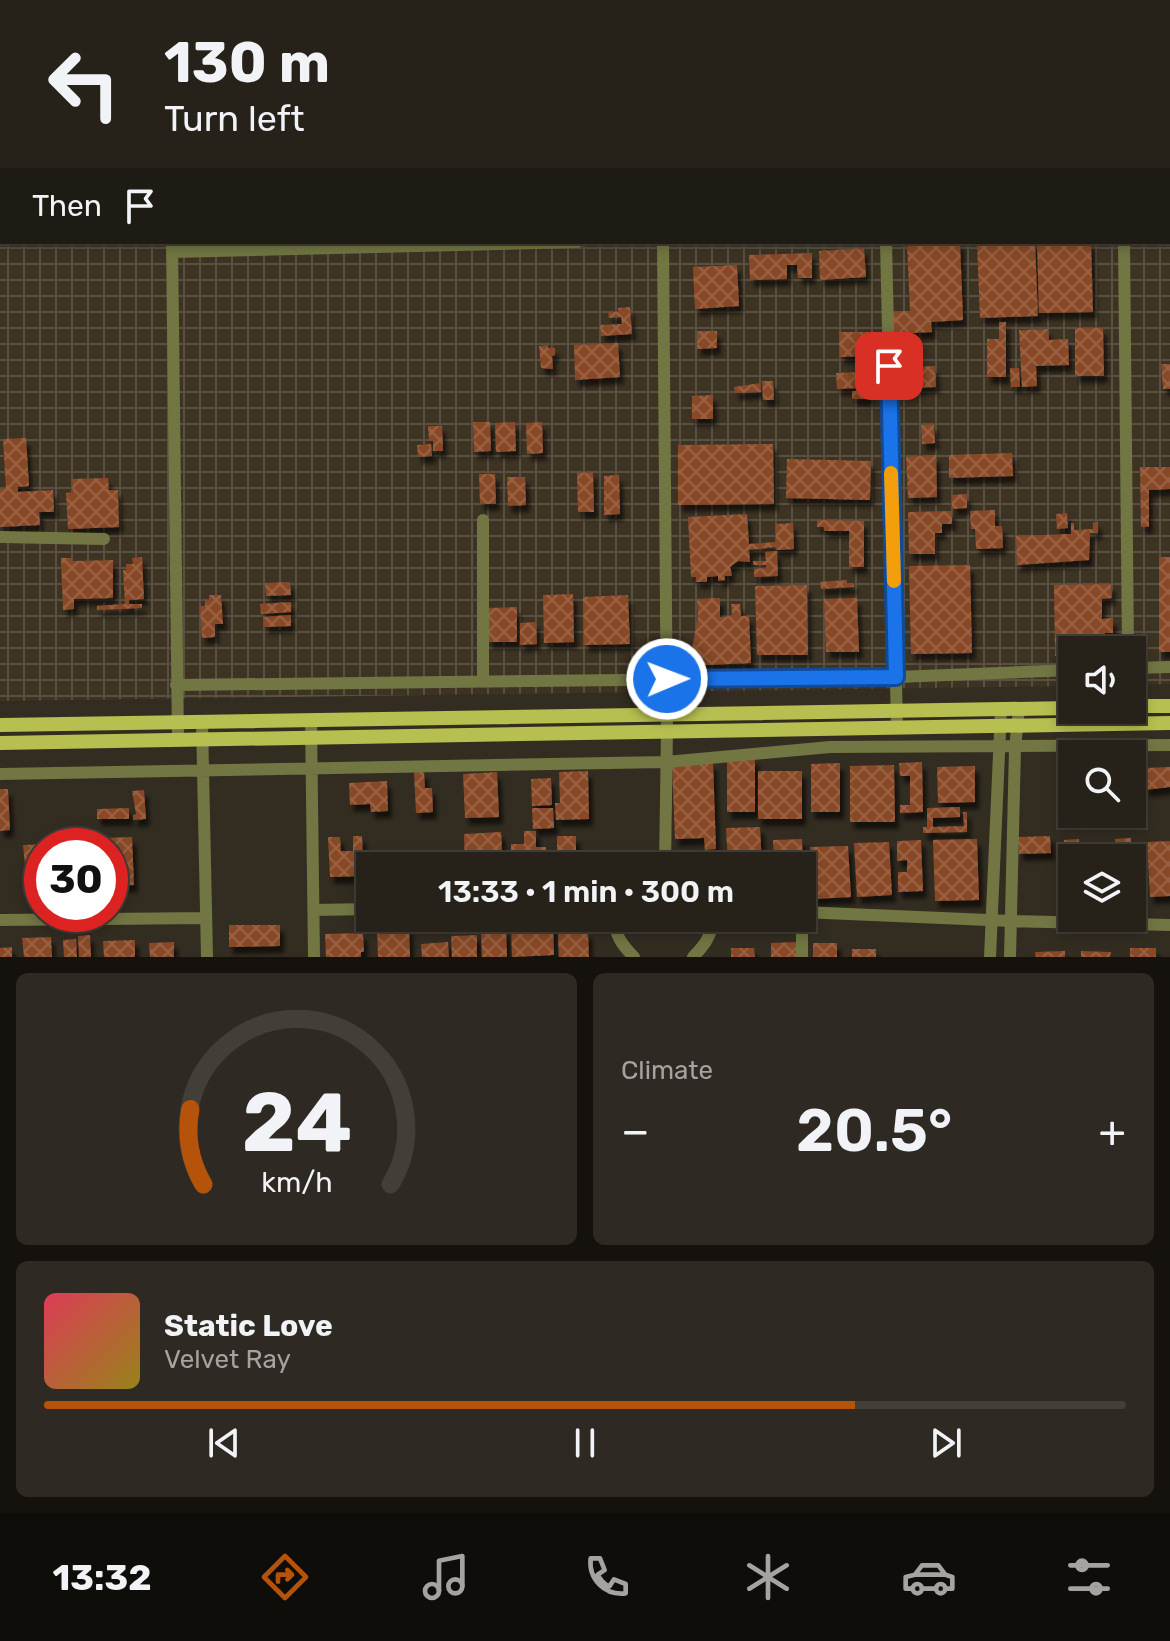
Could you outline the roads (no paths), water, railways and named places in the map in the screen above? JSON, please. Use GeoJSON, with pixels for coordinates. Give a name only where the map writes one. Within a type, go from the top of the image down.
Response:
{"type":"FeatureCollection","features":[{"type":"Feature","properties":{"kind":"main road"},"geometry":{"type":"LineString","coordinates":[[1146,706],[1170,706]]}},
{"type":"Feature","properties":{"kind":"main road"},"geometry":{"type":"LineString","coordinates":[[0,743],[667,730],[896,719],[1001,709],[1058,708]]}},
{"type":"Feature","properties":{"kind":"main road"},"geometry":{"type":"LineString","coordinates":[[0,725],[667,712],[1000,725],[1170,723]]}},
{"type":"Feature","properties":{"kind":"street"},"geometry":{"type":"LineString","coordinates":[[178,740],[172,247],[415,244]]}},
{"type":"Feature","properties":{"kind":"street"},"geometry":{"type":"LineString","coordinates":[[663,244],[667,679],[665,852]]}},
{"type":"Feature","properties":{"kind":"street"},"geometry":{"type":"LineString","coordinates":[[886,244],[896,719]]}},
{"type":"Feature","properties":{"kind":"street"},"geometry":{"type":"LineString","coordinates":[[1124,244],[1128,636]]}},
{"type":"Feature","properties":{"kind":"street"},"geometry":{"type":"LineString","coordinates":[[483,520],[483,681]]}},
{"type":"Feature","properties":{"kind":"street"},"geometry":{"type":"LineString","coordinates":[[0,537],[104,539]]}},
{"type":"Feature","properties":{"kind":"street"},"geometry":{"type":"LineString","coordinates":[[1146,668],[1170,667]]}},
{"type":"Feature","properties":{"kind":"street"},"geometry":{"type":"LineString","coordinates":[[176,685],[896,677],[1058,671]]}},
{"type":"Feature","properties":{"kind":"street"},"geometry":{"type":"LineString","coordinates":[[990,957],[1001,709]]}},
{"type":"Feature","properties":{"kind":"street"},"geometry":{"type":"LineString","coordinates":[[1010,957],[1015,748],[1019,709]]}},
{"type":"Feature","properties":{"kind":"street"},"geometry":{"type":"LineString","coordinates":[[311,720],[314,957]]}},
{"type":"Feature","properties":{"kind":"street"},"geometry":{"type":"LineString","coordinates":[[202,722],[207,957]]}},
{"type":"Feature","properties":{"kind":"street"},"geometry":{"type":"LineString","coordinates":[[0,774],[666,762],[830,747],[1170,745]]}},
{"type":"Feature","properties":{"kind":"street"},"geometry":{"type":"LineString","coordinates":[[314,910],[356,909]]}},
{"type":"Feature","properties":{"kind":"street"},"geometry":{"type":"LineString","coordinates":[[816,913],[1170,925]]}},
{"type":"Feature","properties":{"kind":"street"},"geometry":{"type":"LineString","coordinates":[[0,920],[206,918]]}},
{"type":"Feature","properties":{"kind":"street"},"geometry":{"type":"LineString","coordinates":[[616,932],[622,945],[634,957]]}},
{"type":"Feature","properties":{"kind":"street"},"geometry":{"type":"LineString","coordinates":[[693,957],[705,945],[711,932]]}},
{"type":"Feature","properties":{"kind":"street"},"geometry":{"type":"LineString","coordinates":[[802,932],[802,957]]}}]}
